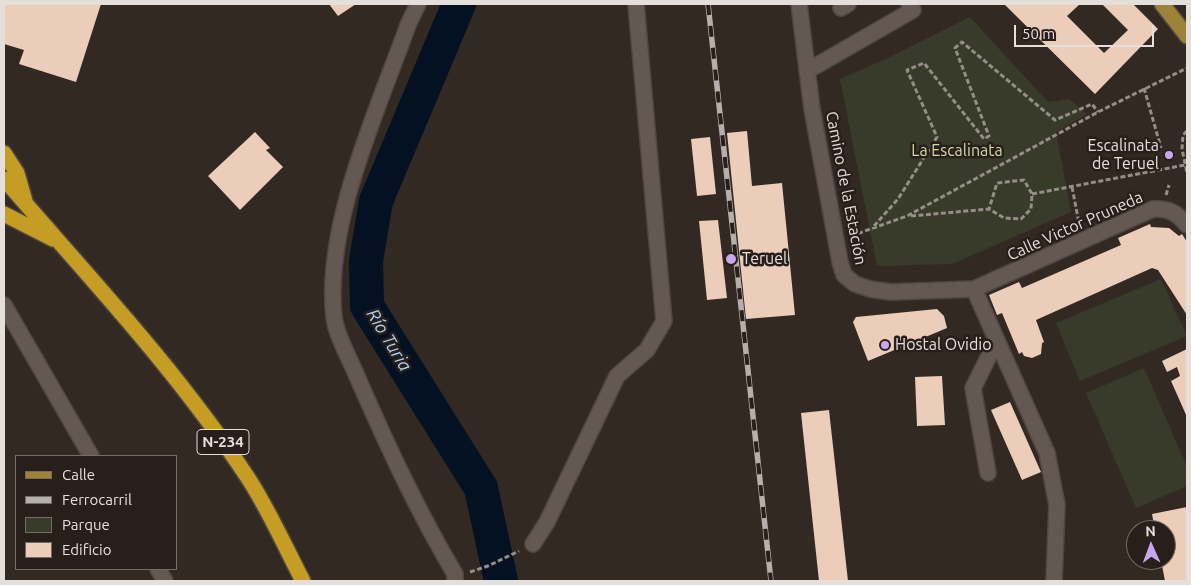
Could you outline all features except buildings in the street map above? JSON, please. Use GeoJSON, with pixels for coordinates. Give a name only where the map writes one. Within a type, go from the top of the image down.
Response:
{"type":"FeatureCollection","features":[{"type":"Feature","properties":{"kind":"highway"},"geometry":{"type":"LineString","coordinates":[[4,153],[17,173],[26,205]]}},
{"type":"Feature","properties":{"kind":"highway","name":"N-234"},"geometry":{"type":"LineString","coordinates":[[4,179],[61,243],[187,392],[249,479],[303,581]]}},
{"type":"Feature","properties":{"kind":"highway"},"geometry":{"type":"LineString","coordinates":[[4,214],[61,243]]}},
{"type":"Feature","properties":{"kind":"main road"},"geometry":{"type":"LineString","coordinates":[[1162,4],[1187,36]]}},
{"type":"Feature","properties":{"kind":"street"},"geometry":{"type":"LineString","coordinates":[[418,4],[408,26],[356,172],[348,200],[341,228],[333,283],[334,320],[408,491],[454,574],[455,581]]}},
{"type":"Feature","properties":{"kind":"street"},"geometry":{"type":"LineString","coordinates":[[533,544],[546,522],[618,376],[647,350],[664,321],[636,4]]}},
{"type":"Feature","properties":{"kind":"street","name":"Camino de la Estación"},"geometry":{"type":"LineString","coordinates":[[799,4],[807,71],[836,242],[844,275],[855,284],[870,289],[891,292],[974,289]]}},
{"type":"Feature","properties":{"kind":"street"},"geometry":{"type":"LineString","coordinates":[[807,71],[913,10],[909,4]]}},
{"type":"Feature","properties":{"kind":"street","name":"Calle Victor Pruneda"},"geometry":{"type":"LineString","coordinates":[[974,289],[1153,209],[1162,209],[1178,214],[1187,225]]}},
{"type":"Feature","properties":{"kind":"street"},"geometry":{"type":"LineString","coordinates":[[974,289],[1047,453],[1058,524],[1054,581]]}},
{"type":"Feature","properties":{"kind":"street"},"geometry":{"type":"LineString","coordinates":[[4,306],[90,455]]}},
{"type":"Feature","properties":{"kind":"street"},"geometry":{"type":"LineString","coordinates":[[988,473],[973,388],[997,340]]}},
{"type":"Feature","properties":{"kind":"street"},"geometry":{"type":"LineString","coordinates":[[159,570],[165,581]]}},
{"type":"Feature","properties":{"kind":"path"},"geometry":{"type":"LineString","coordinates":[[874,226],[898,199],[937,137],[907,70],[924,63],[984,139],[989,136],[954,48],[962,42],[1055,120],[1092,104],[1098,112]]}},
{"type":"Feature","properties":{"kind":"path"},"geometry":{"type":"LineString","coordinates":[[908,216],[1098,112],[1187,68]]}},
{"type":"Feature","properties":{"kind":"path"},"geometry":{"type":"LineString","coordinates":[[1144,88],[1161,148]]}},
{"type":"Feature","properties":{"kind":"path"},"geometry":{"type":"LineString","coordinates":[[1187,131],[1183,135],[1182,149],[1187,173]]}},
{"type":"Feature","properties":{"kind":"path"},"geometry":{"type":"LineString","coordinates":[[1032,194],[1185,165]]}},
{"type":"Feature","properties":{"kind":"path"},"geometry":{"type":"LineString","coordinates":[[836,242],[874,226],[908,216],[989,210],[1004,218],[1021,219],[1031,209],[1032,194],[1024,180],[997,183],[989,210]]}},
{"type":"Feature","properties":{"kind":"path"},"geometry":{"type":"LineString","coordinates":[[1072,187],[1083,240]]}},
{"type":"Feature","properties":{"kind":"path"},"geometry":{"type":"LineString","coordinates":[[488,566],[511,555]]}},
{"type":"Feature","properties":{"kind":"green space","name":"La Escalinata"},"geometry":{"type":"Polygon","coordinates":[[[970,17],[1048,102],[1069,99],[1087,114],[1056,132],[1071,212],[952,264],[877,266],[840,79],[888,58],[970,17]]]}},
{"type":"Feature","properties":{"kind":"green space"},"geometry":{"type":"Polygon","coordinates":[[[1161,279],[1187,336],[1080,381],[1056,323],[1161,279]]]}},
{"type":"Feature","properties":{"kind":"green space"},"geometry":{"type":"Polygon","coordinates":[[[1144,368],[1187,467],[1187,486],[1136,508],[1086,393],[1144,368]]]}},
{"type":"Feature","properties":{"kind":"waterway","name":"Río Turia"},"geometry":{"type":"LineString","coordinates":[[459,4],[376,201],[366,261],[367,306],[481,488],[501,581]]}},
{"type":"Feature","properties":{"kind":"railway"},"geometry":{"type":"LineString","coordinates":[[708,4],[771,581]]}},
{"type":"Feature","properties":{"kind":"place","name":"Escalinata de Teruel"},"geometry":{"type":"Point","coordinates":[1169,155]}},
{"type":"Feature","properties":{"kind":"place","name":"Teruel"},"geometry":{"type":"Point","coordinates":[731,259]}},
{"type":"Feature","properties":{"kind":"place","name":"Hostal Ovidio"},"geometry":{"type":"Point","coordinates":[885,345]}}]}
